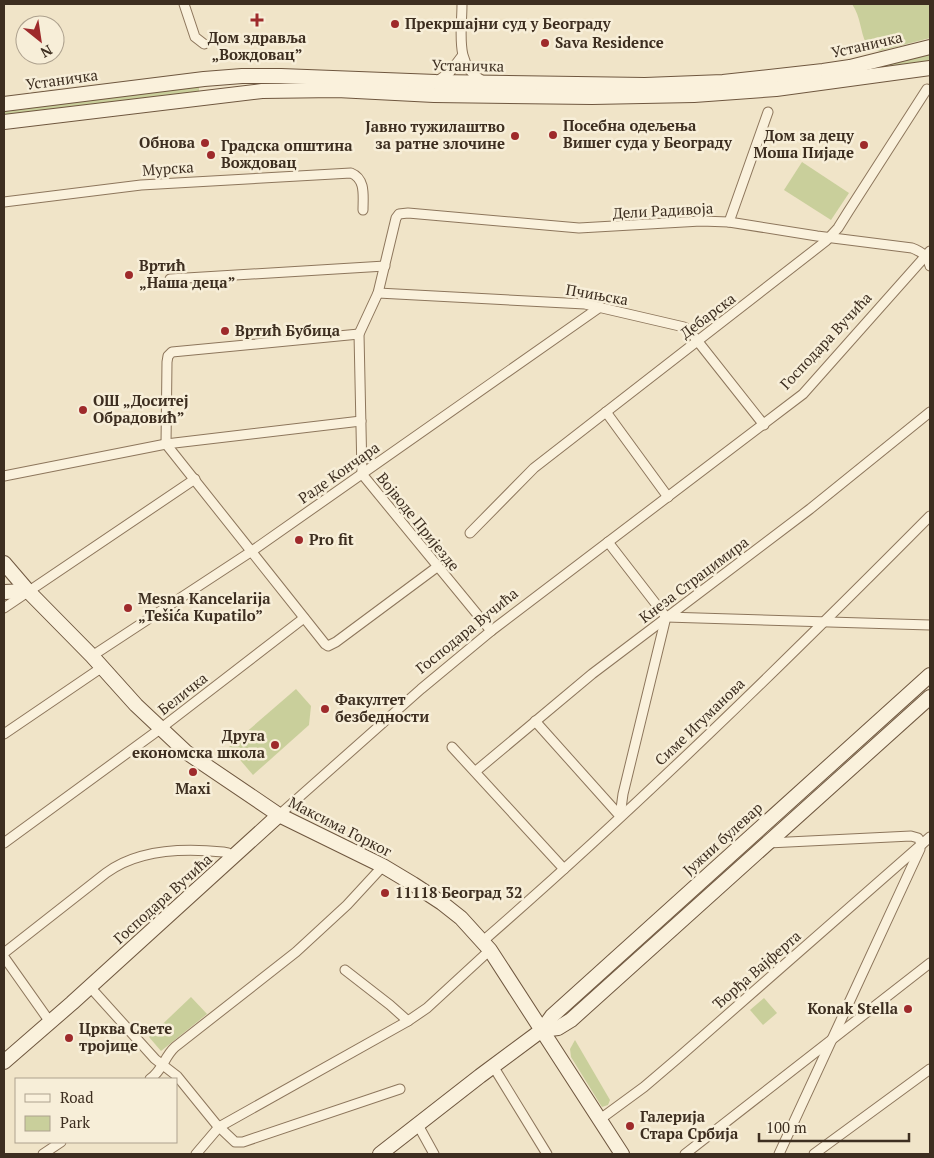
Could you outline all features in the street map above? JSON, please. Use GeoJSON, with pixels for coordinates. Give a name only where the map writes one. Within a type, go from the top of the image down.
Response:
{"type":"FeatureCollection","features":[{"type":"Feature","properties":{"kind":"main road","name":"Устаничка"},"geometry":{"type":"LineString","coordinates":[[4,104],[242,76],[436,82],[645,85],[723,82],[850,67],[930,47]]}},
{"type":"Feature","properties":{"kind":"main road","name":"Устаничка"},"geometry":{"type":"LineString","coordinates":[[4,122],[262,91],[337,90],[434,95],[592,97],[694,95],[776,89],[930,68]]}},
{"type":"Feature","properties":{"kind":"main road","name":"Максима Горког"},"geometry":{"type":"LineString","coordinates":[[4,563],[28,591],[160,729],[199,762],[279,815],[383,866],[452,910],[486,945],[622,1154]]}},
{"type":"Feature","properties":{"kind":"main road"},"geometry":{"type":"LineString","coordinates":[[4,592],[28,591]]}},
{"type":"Feature","properties":{"kind":"main road","name":"Јужни булевар"},"geometry":{"type":"LineString","coordinates":[[380,1154],[542,1030],[552,1016],[930,675]]}},
{"type":"Feature","properties":{"kind":"main road","name":"Јужни булевар"},"geometry":{"type":"LineString","coordinates":[[542,1030],[558,1028],[572,1020],[930,697]]}},
{"type":"Feature","properties":{"kind":"main road","name":"Господара Вучића"},"geometry":{"type":"LineString","coordinates":[[4,1062],[90,987],[279,815]]}},
{"type":"Feature","properties":{"kind":"street"},"geometry":{"type":"LineString","coordinates":[[184,4],[195,37],[204,44]]}},
{"type":"Feature","properties":{"kind":"street"},"geometry":{"type":"LineString","coordinates":[[462,4],[462,56],[470,72],[486,83]]}},
{"type":"Feature","properties":{"kind":"street"},"geometry":{"type":"LineString","coordinates":[[436,82],[450,72],[462,56]]}},
{"type":"Feature","properties":{"kind":"street","name":"Дебарска"},"geometry":{"type":"LineString","coordinates":[[470,533],[534,468],[697,340],[806,258],[829,238],[848,212],[927,89]]}},
{"type":"Feature","properties":{"kind":"street"},"geometry":{"type":"LineString","coordinates":[[729,222],[768,112]]}},
{"type":"Feature","properties":{"kind":"street","name":"Мурска"},"geometry":{"type":"LineString","coordinates":[[4,202],[141,185],[352,173],[362,180],[364,210]]}},
{"type":"Feature","properties":{"kind":"street","name":"Дели Радивоја"},"geometry":{"type":"LineString","coordinates":[[399,214],[408,213],[580,228],[702,221],[729,222],[829,238],[912,248],[928,253]]}},
{"type":"Feature","properties":{"kind":"street","name":"Војводе Пријезде"},"geometry":{"type":"LineString","coordinates":[[399,214],[396,218],[378,293],[359,334],[362,474],[491,631]]}},
{"type":"Feature","properties":{"kind":"street"},"geometry":{"type":"LineString","coordinates":[[928,253],[930,266]]}},
{"type":"Feature","properties":{"kind":"street","name":"Господара Вучића"},"geometry":{"type":"LineString","coordinates":[[279,815],[420,689],[491,631],[804,394],[928,253]]}},
{"type":"Feature","properties":{"kind":"street"},"geometry":{"type":"LineString","coordinates":[[170,279],[385,266]]}},
{"type":"Feature","properties":{"kind":"street","name":"Пчињска"},"geometry":{"type":"LineString","coordinates":[[378,293],[562,302],[600,307],[684,327],[697,340],[764,425]]}},
{"type":"Feature","properties":{"kind":"street","name":"Раде Кончара"},"geometry":{"type":"LineString","coordinates":[[92,656],[252,551],[600,307]]}},
{"type":"Feature","properties":{"kind":"street"},"geometry":{"type":"LineString","coordinates":[[359,334],[180,350],[170,354],[167,362],[166,444],[322,641],[328,646],[437,567]]}},
{"type":"Feature","properties":{"kind":"street"},"geometry":{"type":"LineString","coordinates":[[606,412],[668,497]]}},
{"type":"Feature","properties":{"kind":"street","name":"Кнеза Страцимира"},"geometry":{"type":"LineString","coordinates":[[476,771],[592,674],[810,509],[930,412]]}},
{"type":"Feature","properties":{"kind":"street"},"geometry":{"type":"LineString","coordinates":[[4,476],[166,444],[361,421]]}},
{"type":"Feature","properties":{"kind":"street"},"geometry":{"type":"LineString","coordinates":[[4,608],[195,479]]}},
{"type":"Feature","properties":{"kind":"street","name":"Симе Игуманова"},"geometry":{"type":"LineString","coordinates":[[219,1127],[408,1021],[427,1008],[486,945],[825,622],[930,516]]}},
{"type":"Feature","properties":{"kind":"street"},"geometry":{"type":"LineString","coordinates":[[608,542],[666,617]]}},
{"type":"Feature","properties":{"kind":"street"},"geometry":{"type":"LineString","coordinates":[[666,617],[930,625]]}},
{"type":"Feature","properties":{"kind":"street"},"geometry":{"type":"LineString","coordinates":[[620,816],[623,794],[666,617]]}},
{"type":"Feature","properties":{"kind":"street","name":"Беличка"},"geometry":{"type":"LineString","coordinates":[[4,843],[160,729],[304,618]]}},
{"type":"Feature","properties":{"kind":"street"},"geometry":{"type":"LineString","coordinates":[[4,734],[101,668]]}},
{"type":"Feature","properties":{"kind":"street"},"geometry":{"type":"LineString","coordinates":[[535,721],[620,816]]}},
{"type":"Feature","properties":{"kind":"street"},"geometry":{"type":"LineString","coordinates":[[452,746],[564,869]]}},
{"type":"Feature","properties":{"kind":"street"},"geometry":{"type":"LineString","coordinates":[[768,843],[911,836],[918,838],[922,844],[779,1154]]}},
{"type":"Feature","properties":{"kind":"street","name":"Ђорђа Вајферта"},"geometry":{"type":"LineString","coordinates":[[599,1120],[665,1069],[930,837]]}},
{"type":"Feature","properties":{"kind":"street"},"geometry":{"type":"LineString","coordinates":[[50,1022],[4,955],[106,872],[122,863],[142,856],[171,852],[218,851],[228,853],[233,857]]}},
{"type":"Feature","properties":{"kind":"street"},"geometry":{"type":"LineString","coordinates":[[151,1078],[163,1066],[171,1051],[296,952],[347,905],[383,866]]}},
{"type":"Feature","properties":{"kind":"street"},"geometry":{"type":"LineString","coordinates":[[685,1154],[930,963]]}},
{"type":"Feature","properties":{"kind":"street"},"geometry":{"type":"LineString","coordinates":[[345,970],[408,1021]]}},
{"type":"Feature","properties":{"kind":"street"},"geometry":{"type":"LineString","coordinates":[[90,987],[163,1066],[177,1076],[219,1127],[235,1142],[243,1142],[400,1089]]}},
{"type":"Feature","properties":{"kind":"street"},"geometry":{"type":"LineString","coordinates":[[494,1066],[548,1154]]}},
{"type":"Feature","properties":{"kind":"street"},"geometry":{"type":"LineString","coordinates":[[814,1154],[930,1069]]}},
{"type":"Feature","properties":{"kind":"street"},"geometry":{"type":"LineString","coordinates":[[418,1125],[434,1154]]}},
{"type":"Feature","properties":{"kind":"street"},"geometry":{"type":"LineString","coordinates":[[196,1154],[219,1127]]}},
{"type":"Feature","properties":{"kind":"street"},"geometry":{"type":"LineString","coordinates":[[44,1154],[60,1143]]}},
{"type":"Feature","properties":{"kind":"green space"},"geometry":{"type":"Polygon","coordinates":[[[852,4],[930,4],[930,38],[880,51],[872,49],[866,43],[852,4]]]}},
{"type":"Feature","properties":{"kind":"green space"},"geometry":{"type":"Polygon","coordinates":[[[930,53],[930,63],[842,73],[930,53]]]}},
{"type":"Feature","properties":{"kind":"green space"},"geometry":{"type":"Polygon","coordinates":[[[199,87],[199,92],[4,116],[4,110],[199,87]]]}},
{"type":"Feature","properties":{"kind":"green space"},"geometry":{"type":"Polygon","coordinates":[[[802,162],[849,193],[831,220],[784,190],[802,162]]]}},
{"type":"Feature","properties":{"kind":"green space"},"geometry":{"type":"Polygon","coordinates":[[[296,689],[311,706],[309,725],[253,775],[229,747],[296,689]]]}},
{"type":"Feature","properties":{"kind":"green space"},"geometry":{"type":"Polygon","coordinates":[[[191,997],[207,1014],[161,1051],[149,1037],[191,997]]]}},
{"type":"Feature","properties":{"kind":"green space"},"geometry":{"type":"Polygon","coordinates":[[[764,998],[777,1013],[763,1025],[750,1010],[764,998]]]}},
{"type":"Feature","properties":{"kind":"green space"},"geometry":{"type":"Polygon","coordinates":[[[575,1040],[610,1100],[608,1105],[602,1107],[571,1057],[570,1049],[575,1040]]]}},
{"type":"Feature","properties":{"kind":"place","name":"Дом здравља „Вождовац”"},"geometry":{"type":"Point","coordinates":[257,20]}},
{"type":"Feature","properties":{"kind":"place","name":"Прекршајни суд у Београду"},"geometry":{"type":"Point","coordinates":[395,24]}},
{"type":"Feature","properties":{"kind":"place","name":"Sava Residence"},"geometry":{"type":"Point","coordinates":[545,43]}},
{"type":"Feature","properties":{"kind":"place","name":"Посебна одељења Вишег суда у Београду"},"geometry":{"type":"Point","coordinates":[553,135]}},
{"type":"Feature","properties":{"kind":"place","name":"Јавно тужилаштво за ратне злочине"},"geometry":{"type":"Point","coordinates":[515,136]}},
{"type":"Feature","properties":{"kind":"place","name":"Обнова"},"geometry":{"type":"Point","coordinates":[205,143]}},
{"type":"Feature","properties":{"kind":"place","name":"Дом за децу Моша Пијаде"},"geometry":{"type":"Point","coordinates":[864,145]}},
{"type":"Feature","properties":{"kind":"place","name":"Градска општина Вождовац"},"geometry":{"type":"Point","coordinates":[211,155]}},
{"type":"Feature","properties":{"kind":"place","name":"Вртић „Наша деца”"},"geometry":{"type":"Point","coordinates":[129,275]}},
{"type":"Feature","properties":{"kind":"place","name":"Вртић Бубица"},"geometry":{"type":"Point","coordinates":[225,331]}},
{"type":"Feature","properties":{"kind":"place","name":"ОШ „Доситеј Обрадовић”"},"geometry":{"type":"Point","coordinates":[83,410]}},
{"type":"Feature","properties":{"kind":"place","name":"Pro fit"},"geometry":{"type":"Point","coordinates":[299,540]}},
{"type":"Feature","properties":{"kind":"place","name":"Mesna Kancelarija „Tešića Kupatilo”"},"geometry":{"type":"Point","coordinates":[128,608]}},
{"type":"Feature","properties":{"kind":"place","name":"Факултет безбедности"},"geometry":{"type":"Point","coordinates":[325,709]}},
{"type":"Feature","properties":{"kind":"place","name":"Друга економска школа"},"geometry":{"type":"Point","coordinates":[275,745]}},
{"type":"Feature","properties":{"kind":"place","name":"Maxi"},"geometry":{"type":"Point","coordinates":[193,772]}},
{"type":"Feature","properties":{"kind":"place","name":"11118 Београд 32"},"geometry":{"type":"Point","coordinates":[385,893]}},
{"type":"Feature","properties":{"kind":"place","name":"Konak Stella"},"geometry":{"type":"Point","coordinates":[908,1009]}},
{"type":"Feature","properties":{"kind":"place","name":"Црква Свете тројице"},"geometry":{"type":"Point","coordinates":[69,1038]}},
{"type":"Feature","properties":{"kind":"place","name":"Галерија Стара Србија"},"geometry":{"type":"Point","coordinates":[630,1126]}}]}
